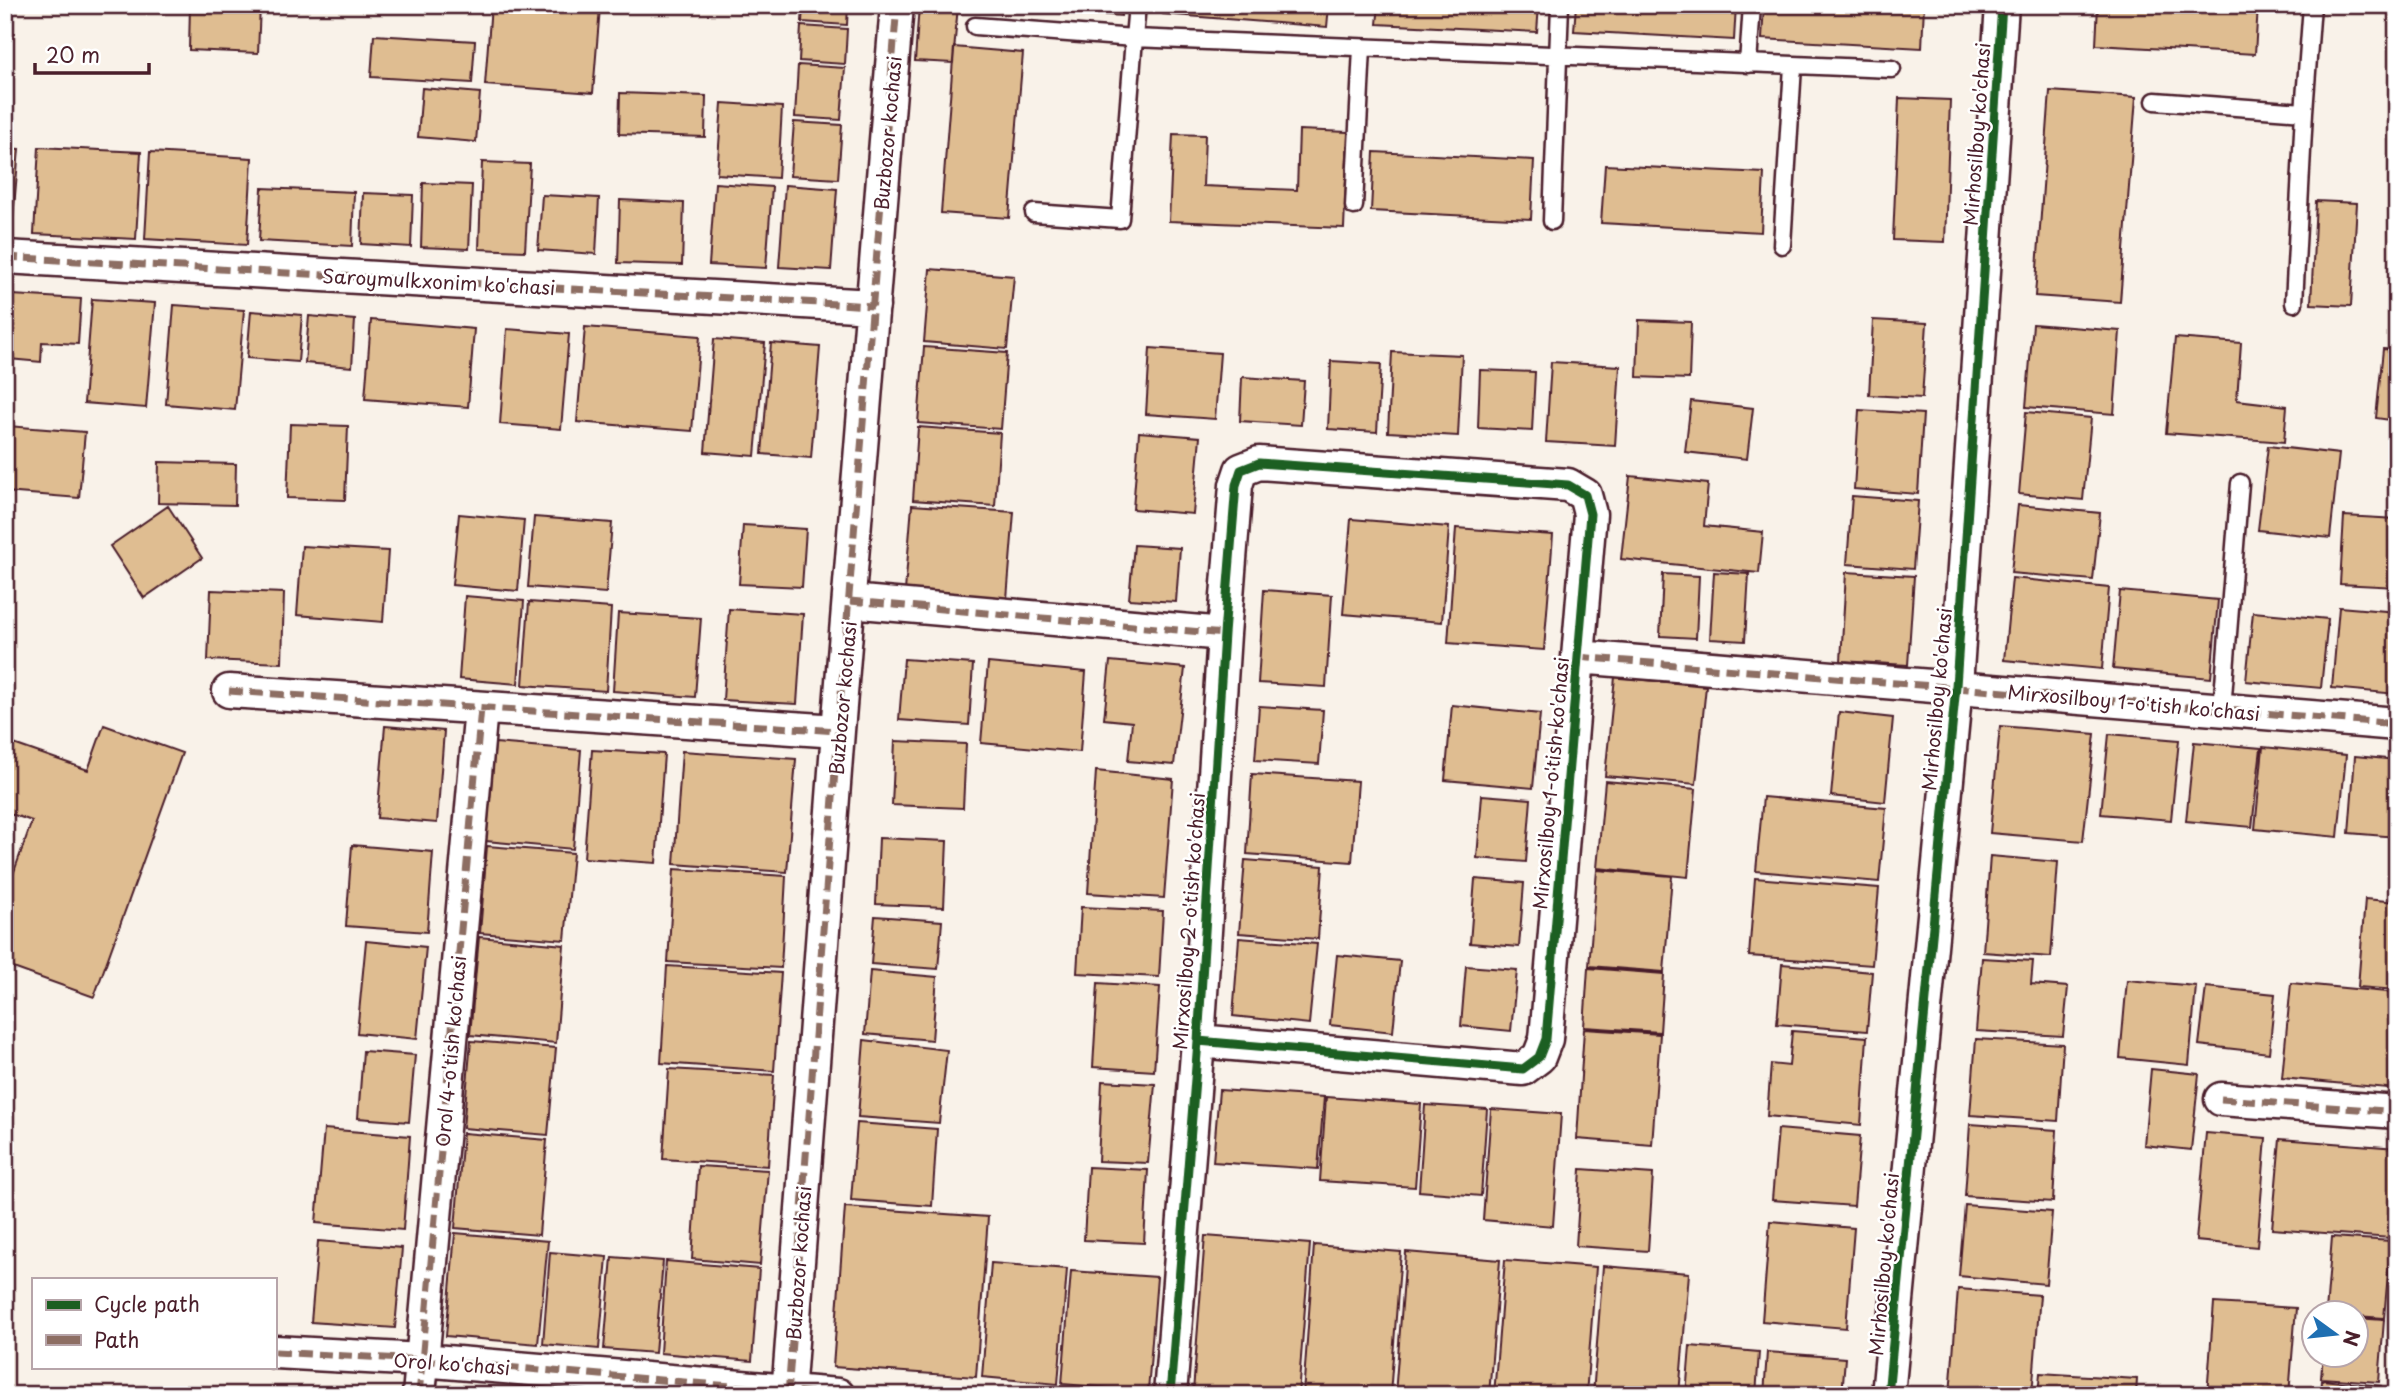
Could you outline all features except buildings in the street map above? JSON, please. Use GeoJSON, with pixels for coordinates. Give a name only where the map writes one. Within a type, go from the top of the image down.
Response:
{"type":"FeatureCollection","features":[{"type":"Feature","properties":{"kind":"street","name":"Buzbozor kochasi"},"geometry":{"type":"LineString","coordinates":[[789,1393],[838,732],[897,5]]}},
{"type":"Feature","properties":{"kind":"street","name":"Mirhosilboy ko'chasi"},"geometry":{"type":"LineString","coordinates":[[1888,1395],[1956,686],[2003,5]]}},
{"type":"Feature","properties":{"kind":"street","name":"Saroymulkxonim ko'chasi"},"geometry":{"type":"LineString","coordinates":[[5,257],[873,306]]}},
{"type":"Feature","properties":{"kind":"street","name":"Mirxosilboy 1-o'tish ko'chasi"},"geometry":{"type":"LineString","coordinates":[[1198,1041],[1523,1069],[1539,1057],[1546,1039],[1590,514],[1585,495],[1568,485],[1259,463]]}},
{"type":"Feature","properties":{"kind":"street","name":"Mirxosilboy 2-o'tish ko'chasi"},"geometry":{"type":"LineString","coordinates":[[1170,1395],[1198,1041],[1236,485],[1241,470],[1259,463]]}},
{"type":"Feature","properties":{"kind":"street"},"geometry":{"type":"LineString","coordinates":[[850,601],[1224,634]]}},
{"type":"Feature","properties":{"kind":"street","name":"Mirxosilboy 1-o'tish ko'chasi"},"geometry":{"type":"LineString","coordinates":[[1578,657],[2397,724]]}},
{"type":"Feature","properties":{"kind":"street"},"geometry":{"type":"LineString","coordinates":[[229,691],[838,732]]}},
{"type":"Feature","properties":{"kind":"street","name":"Orol 4-o'tish ko'chasi"},"geometry":{"type":"LineString","coordinates":[[419,1395],[481,708]]}},
{"type":"Feature","properties":{"kind":"street"},"geometry":{"type":"LineString","coordinates":[[2221,1099],[2397,1112]]}},
{"type":"Feature","properties":{"kind":"street","name":"Orol ko'chasi"},"geometry":{"type":"LineString","coordinates":[[276,1352],[422,1360],[789,1393],[838,1395]]}},
{"type":"Feature","properties":{"kind":"lane"},"geometry":{"type":"LineString","coordinates":[[1034,213],[1120,219],[1137,5]]}},
{"type":"Feature","properties":{"kind":"lane"},"geometry":{"type":"LineString","coordinates":[[1552,221],[1560,5]]}},
{"type":"Feature","properties":{"kind":"lane"},"geometry":{"type":"LineString","coordinates":[[1748,64],[1752,5]]}},
{"type":"Feature","properties":{"kind":"lane"},"geometry":{"type":"LineString","coordinates":[[2294,303],[2312,5]]}},
{"type":"Feature","properties":{"kind":"lane"},"geometry":{"type":"LineString","coordinates":[[975,26],[1134,38],[1892,69]]}},
{"type":"Feature","properties":{"kind":"lane"},"geometry":{"type":"LineString","coordinates":[[1354,206],[1362,48]]}},
{"type":"Feature","properties":{"kind":"lane"},"geometry":{"type":"LineString","coordinates":[[1782,245],[1793,66]]}},
{"type":"Feature","properties":{"kind":"lane"},"geometry":{"type":"LineString","coordinates":[[2155,101],[2304,112]]}},
{"type":"Feature","properties":{"kind":"lane"},"geometry":{"type":"LineString","coordinates":[[2222,709],[2240,482]]}},
{"type":"Feature","properties":{"kind":"marked path"},"geometry":{"type":"LineString","coordinates":[[788,1395],[897,5]]}},
{"type":"Feature","properties":{"kind":"marked path"},"geometry":{"type":"LineString","coordinates":[[5,257],[873,306]]}},
{"type":"Feature","properties":{"kind":"marked path"},"geometry":{"type":"LineString","coordinates":[[850,601],[1224,634]]}},
{"type":"Feature","properties":{"kind":"marked path"},"geometry":{"type":"LineString","coordinates":[[1578,657],[2397,724]]}},
{"type":"Feature","properties":{"kind":"marked path"},"geometry":{"type":"LineString","coordinates":[[229,691],[838,731]]}},
{"type":"Feature","properties":{"kind":"marked path"},"geometry":{"type":"LineString","coordinates":[[419,1395],[481,708]]}},
{"type":"Feature","properties":{"kind":"marked path"},"geometry":{"type":"LineString","coordinates":[[2221,1099],[2397,1112]]}},
{"type":"Feature","properties":{"kind":"marked path"},"geometry":{"type":"LineString","coordinates":[[276,1352],[422,1360],[838,1395]]}},
{"type":"Feature","properties":{"kind":"cycle path"},"geometry":{"type":"LineString","coordinates":[[1888,1395],[1956,686],[2002,5]]}},
{"type":"Feature","properties":{"kind":"cycle path"},"geometry":{"type":"LineString","coordinates":[[1170,1395],[1198,1041],[1224,634],[1236,485],[1241,470],[1259,463],[1568,485],[1585,495],[1590,514],[1546,1039],[1539,1057],[1523,1069],[1198,1041]]}}]}
